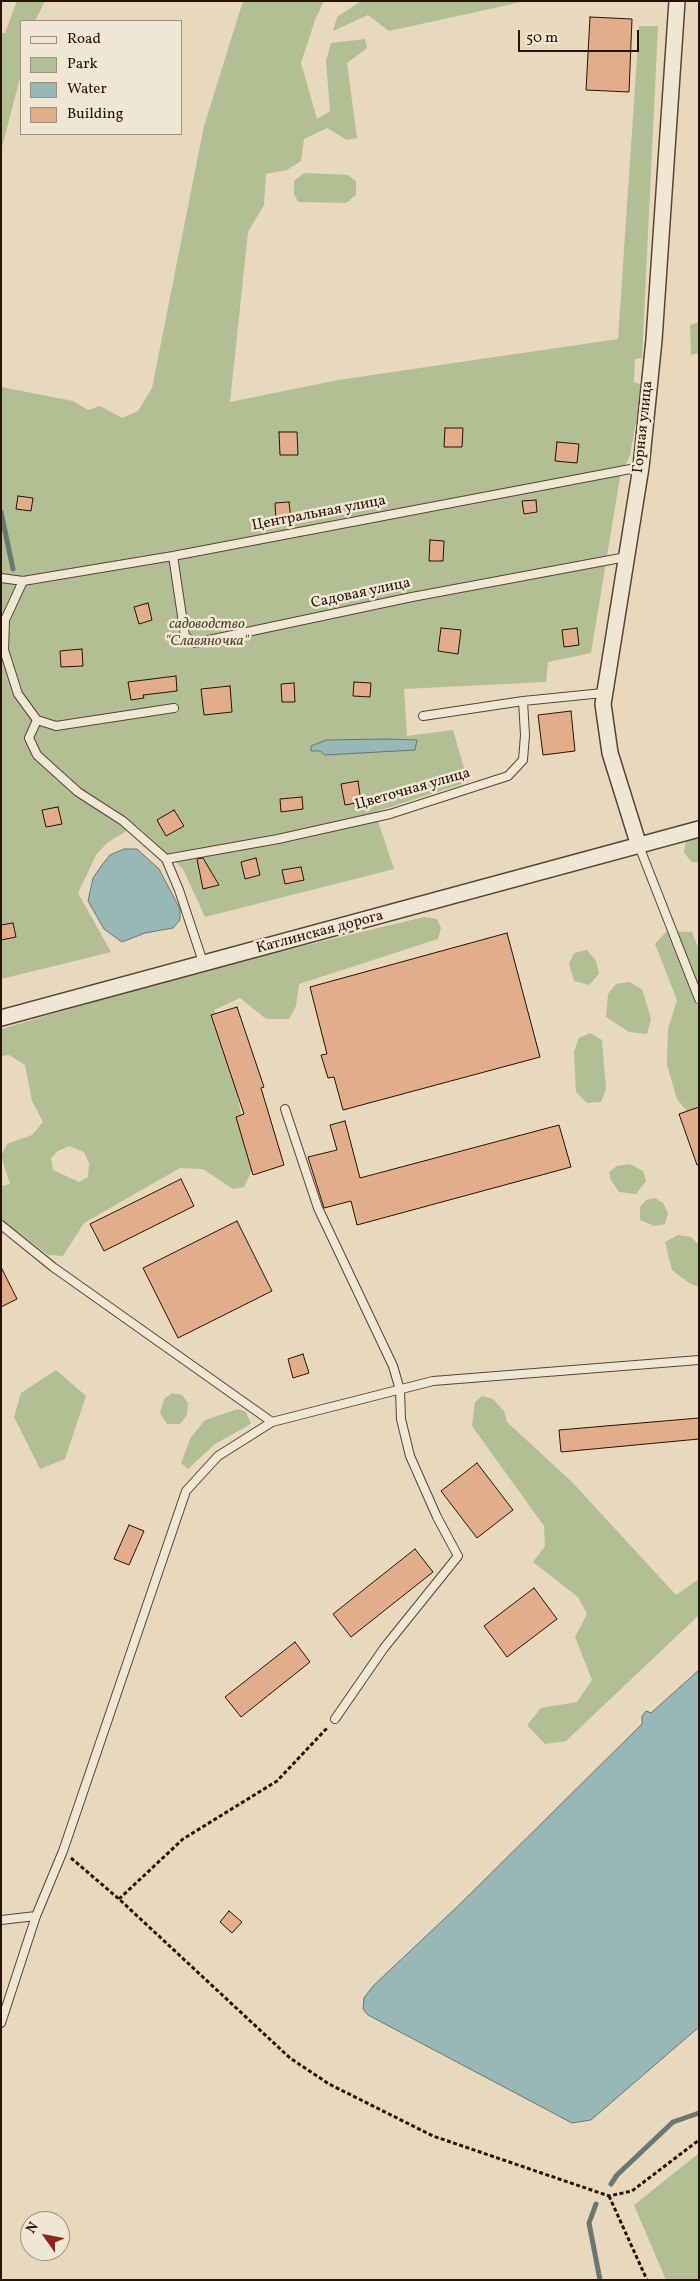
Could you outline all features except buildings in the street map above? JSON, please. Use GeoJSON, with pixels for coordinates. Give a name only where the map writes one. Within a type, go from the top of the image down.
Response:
{"type":"FeatureCollection","features":[{"type":"Feature","properties":{"kind":"street","name":"Горная улица"},"geometry":{"type":"LineString","coordinates":[[639,846],[610,753],[603,693],[641,467],[654,340],[677,1]]}},
{"type":"Feature","properties":{"kind":"street","name":"Катлинская дорога"},"geometry":{"type":"LineString","coordinates":[[1,1018],[204,965],[699,829]]}},
{"type":"Feature","properties":{"kind":"lane","name":"Центральная улица"},"geometry":{"type":"LineString","coordinates":[[1,578],[23,581],[173,556],[641,467]]}},
{"type":"Feature","properties":{"kind":"lane","name":"Садовая улица"},"geometry":{"type":"LineString","coordinates":[[173,556],[184,636],[195,643],[412,597],[626,557]]}},
{"type":"Feature","properties":{"kind":"lane"},"geometry":{"type":"LineString","coordinates":[[23,581],[5,620],[4,650],[18,694],[37,720],[56,726],[174,708]]}},
{"type":"Feature","properties":{"kind":"lane"},"geometry":{"type":"LineString","coordinates":[[424,716],[523,701],[603,693]]}},
{"type":"Feature","properties":{"kind":"lane","name":"Цветочная улица"},"geometry":{"type":"LineString","coordinates":[[166,859],[278,839],[390,814],[508,776],[522,760],[525,735],[523,701]]}},
{"type":"Feature","properties":{"kind":"lane"},"geometry":{"type":"LineString","coordinates":[[37,720],[29,738],[37,755],[78,792],[123,821],[166,859],[179,890],[204,965]]}},
{"type":"Feature","properties":{"kind":"lane"},"geometry":{"type":"LineString","coordinates":[[639,846],[699,999]]}},
{"type":"Feature","properties":{"kind":"lane"},"geometry":{"type":"LineString","coordinates":[[286,1109],[318,1208],[393,1366],[400,1390],[401,1419],[410,1456],[437,1517],[458,1556],[384,1648],[336,1720]]}},
{"type":"Feature","properties":{"kind":"lane"},"geometry":{"type":"LineString","coordinates":[[1,1225],[53,1267],[272,1422]]}},
{"type":"Feature","properties":{"kind":"lane"},"geometry":{"type":"LineString","coordinates":[[1,2023],[36,1916],[63,1851],[186,1492],[218,1456],[272,1422],[432,1381],[699,1360]]}},
{"type":"Feature","properties":{"kind":"lane"},"geometry":{"type":"LineString","coordinates":[[1,1920],[36,1916]]}},
{"type":"Feature","properties":{"kind":"path"},"geometry":{"type":"LineString","coordinates":[[118,1899],[183,1840],[278,1781],[336,1720]]}},
{"type":"Feature","properties":{"kind":"path"},"geometry":{"type":"LineString","coordinates":[[63,1851],[118,1899],[290,2058],[329,2084],[433,2136],[609,2196],[632,2191],[699,2140]]}},
{"type":"Feature","properties":{"kind":"path"},"geometry":{"type":"LineString","coordinates":[[609,2196],[647,2280]]}},
{"type":"Feature","properties":{"kind":"green space"},"geometry":{"type":"Polygon","coordinates":[[[17,1],[45,1],[36,20],[20,20],[20,78],[1,151],[1,33],[5,33],[17,1]]]}},
{"type":"Feature","properties":{"kind":"green space","name":"садоводство \"Славяночка\""},"geometry":{"type":"Polygon","coordinates":[[[243,1],[324,1],[315,20],[301,63],[317,119],[330,111],[326,61],[331,43],[365,39],[367,48],[347,63],[357,138],[347,140],[327,128],[304,139],[301,161],[287,170],[266,174],[264,205],[248,232],[230,402],[338,380],[618,339],[639,26],[658,26],[642,358],[635,359],[634,382],[643,385],[630,455],[620,477],[591,653],[548,662],[546,682],[404,689],[407,736],[453,730],[468,782],[375,812],[394,869],[205,917],[183,869],[136,825],[107,843],[96,855],[78,893],[111,952],[1,979],[1,387],[73,401],[88,410],[100,406],[122,418],[138,411],[152,388],[204,126],[243,1]]]}},
{"type":"Feature","properties":{"kind":"green space"},"geometry":{"type":"Polygon","coordinates":[[[361,1],[526,1],[389,31],[368,15],[333,31],[337,17],[361,1]]]}},
{"type":"Feature","properties":{"kind":"green space"},"geometry":{"type":"Polygon","coordinates":[[[304,173],[348,175],[356,181],[356,195],[346,203],[298,202],[294,194],[294,181],[304,173]]]}},
{"type":"Feature","properties":{"kind":"green space"},"geometry":{"type":"Polygon","coordinates":[[[699,322],[699,353],[691,355],[690,325],[699,322]]]}},
{"type":"Feature","properties":{"kind":"green space"},"geometry":{"type":"Polygon","coordinates":[[[699,837],[699,863],[692,862],[684,853],[686,840],[699,837]]]}},
{"type":"Feature","properties":{"kind":"green space"},"geometry":{"type":"Polygon","coordinates":[[[424,917],[437,919],[441,928],[438,939],[299,984],[296,1006],[289,1019],[266,1019],[240,998],[214,1010],[233,1072],[252,1170],[244,1187],[233,1189],[203,1169],[180,1168],[84,1223],[63,1256],[48,1255],[1,1219],[1,1186],[10,1184],[1,1156],[7,1144],[32,1135],[43,1122],[32,1101],[25,1065],[9,1055],[1,1056],[1,1029],[207,969],[424,917]],[[69,1146],[58,1151],[51,1158],[53,1170],[79,1182],[88,1177],[89,1163],[84,1152],[69,1146]]]}},
{"type":"Feature","properties":{"kind":"green space"},"geometry":{"type":"Polygon","coordinates":[[[667,931],[692,932],[699,950],[699,1126],[677,1099],[667,1065],[668,1029],[677,1000],[655,944],[667,931]]]}},
{"type":"Feature","properties":{"kind":"green space"},"geometry":{"type":"Polygon","coordinates":[[[587,950],[596,961],[599,974],[589,985],[574,981],[569,963],[574,953],[587,950]]]}},
{"type":"Feature","properties":{"kind":"green space"},"geometry":{"type":"Polygon","coordinates":[[[629,982],[642,989],[651,1019],[647,1034],[629,1032],[606,1017],[608,994],[616,984],[629,982]]]}},
{"type":"Feature","properties":{"kind":"green space"},"geometry":{"type":"Polygon","coordinates":[[[590,1033],[602,1040],[606,1089],[601,1102],[587,1103],[576,1092],[574,1052],[579,1038],[590,1033]]]}},
{"type":"Feature","properties":{"kind":"green space"},"geometry":{"type":"Polygon","coordinates":[[[630,1164],[643,1171],[646,1181],[636,1194],[619,1192],[611,1180],[609,1172],[617,1166],[630,1164]]]}},
{"type":"Feature","properties":{"kind":"green space"},"geometry":{"type":"Polygon","coordinates":[[[655,1198],[663,1203],[668,1213],[665,1224],[654,1226],[640,1220],[640,1207],[646,1200],[655,1198]]]}},
{"type":"Feature","properties":{"kind":"green space"},"geometry":{"type":"Polygon","coordinates":[[[678,1235],[691,1237],[699,1245],[699,1287],[689,1283],[672,1270],[665,1242],[678,1235]]]}},
{"type":"Feature","properties":{"kind":"green space"},"geometry":{"type":"Polygon","coordinates":[[[56,1370],[86,1396],[65,1459],[40,1469],[14,1417],[21,1393],[56,1370]]]}},
{"type":"Feature","properties":{"kind":"green space"},"geometry":{"type":"Polygon","coordinates":[[[172,1393],[182,1395],[188,1403],[187,1415],[180,1424],[167,1424],[160,1413],[164,1399],[172,1393]]]}},
{"type":"Feature","properties":{"kind":"green space"},"geometry":{"type":"Polygon","coordinates":[[[482,1396],[493,1399],[504,1411],[507,1422],[572,1482],[676,1595],[699,1579],[699,1615],[566,1741],[545,1744],[527,1725],[541,1708],[577,1702],[592,1680],[575,1637],[587,1614],[578,1597],[533,1562],[545,1546],[544,1526],[472,1426],[475,1402],[482,1396]]]}},
{"type":"Feature","properties":{"kind":"green space"},"geometry":{"type":"Polygon","coordinates":[[[238,1409],[246,1412],[251,1424],[215,1444],[188,1469],[181,1463],[191,1437],[205,1420],[238,1409]]]}},
{"type":"Feature","properties":{"kind":"green space"},"geometry":{"type":"Polygon","coordinates":[[[699,2153],[699,2280],[666,2280],[634,2205],[699,2153]]]}},
{"type":"Feature","properties":{"kind":"water"},"geometry":{"type":"Polygon","coordinates":[[[326,740],[417,740],[415,750],[325,755],[320,751],[311,751],[311,746],[326,740]]]}},
{"type":"Feature","properties":{"kind":"water"},"geometry":{"type":"Polygon","coordinates":[[[124,849],[137,849],[159,869],[180,909],[180,920],[173,928],[145,933],[122,942],[104,929],[88,901],[93,878],[102,865],[110,855],[124,849]]]}},
{"type":"Feature","properties":{"kind":"water"},"geometry":{"type":"Polygon","coordinates":[[[699,1670],[699,2027],[591,2120],[572,2123],[368,2015],[363,2009],[364,1998],[373,1986],[459,1905],[642,1724],[642,1716],[646,1711],[651,1713],[699,1670]]]}},
{"type":"Feature","properties":{"kind":"waterway"},"geometry":{"type":"LineString","coordinates":[[1,512],[13,569]]}},
{"type":"Feature","properties":{"kind":"waterway"},"geometry":{"type":"LineString","coordinates":[[611,2184],[617,2175],[673,2122],[699,2113]]}},
{"type":"Feature","properties":{"kind":"waterway"},"geometry":{"type":"LineString","coordinates":[[596,2204],[589,2223],[600,2280]]}}]}
